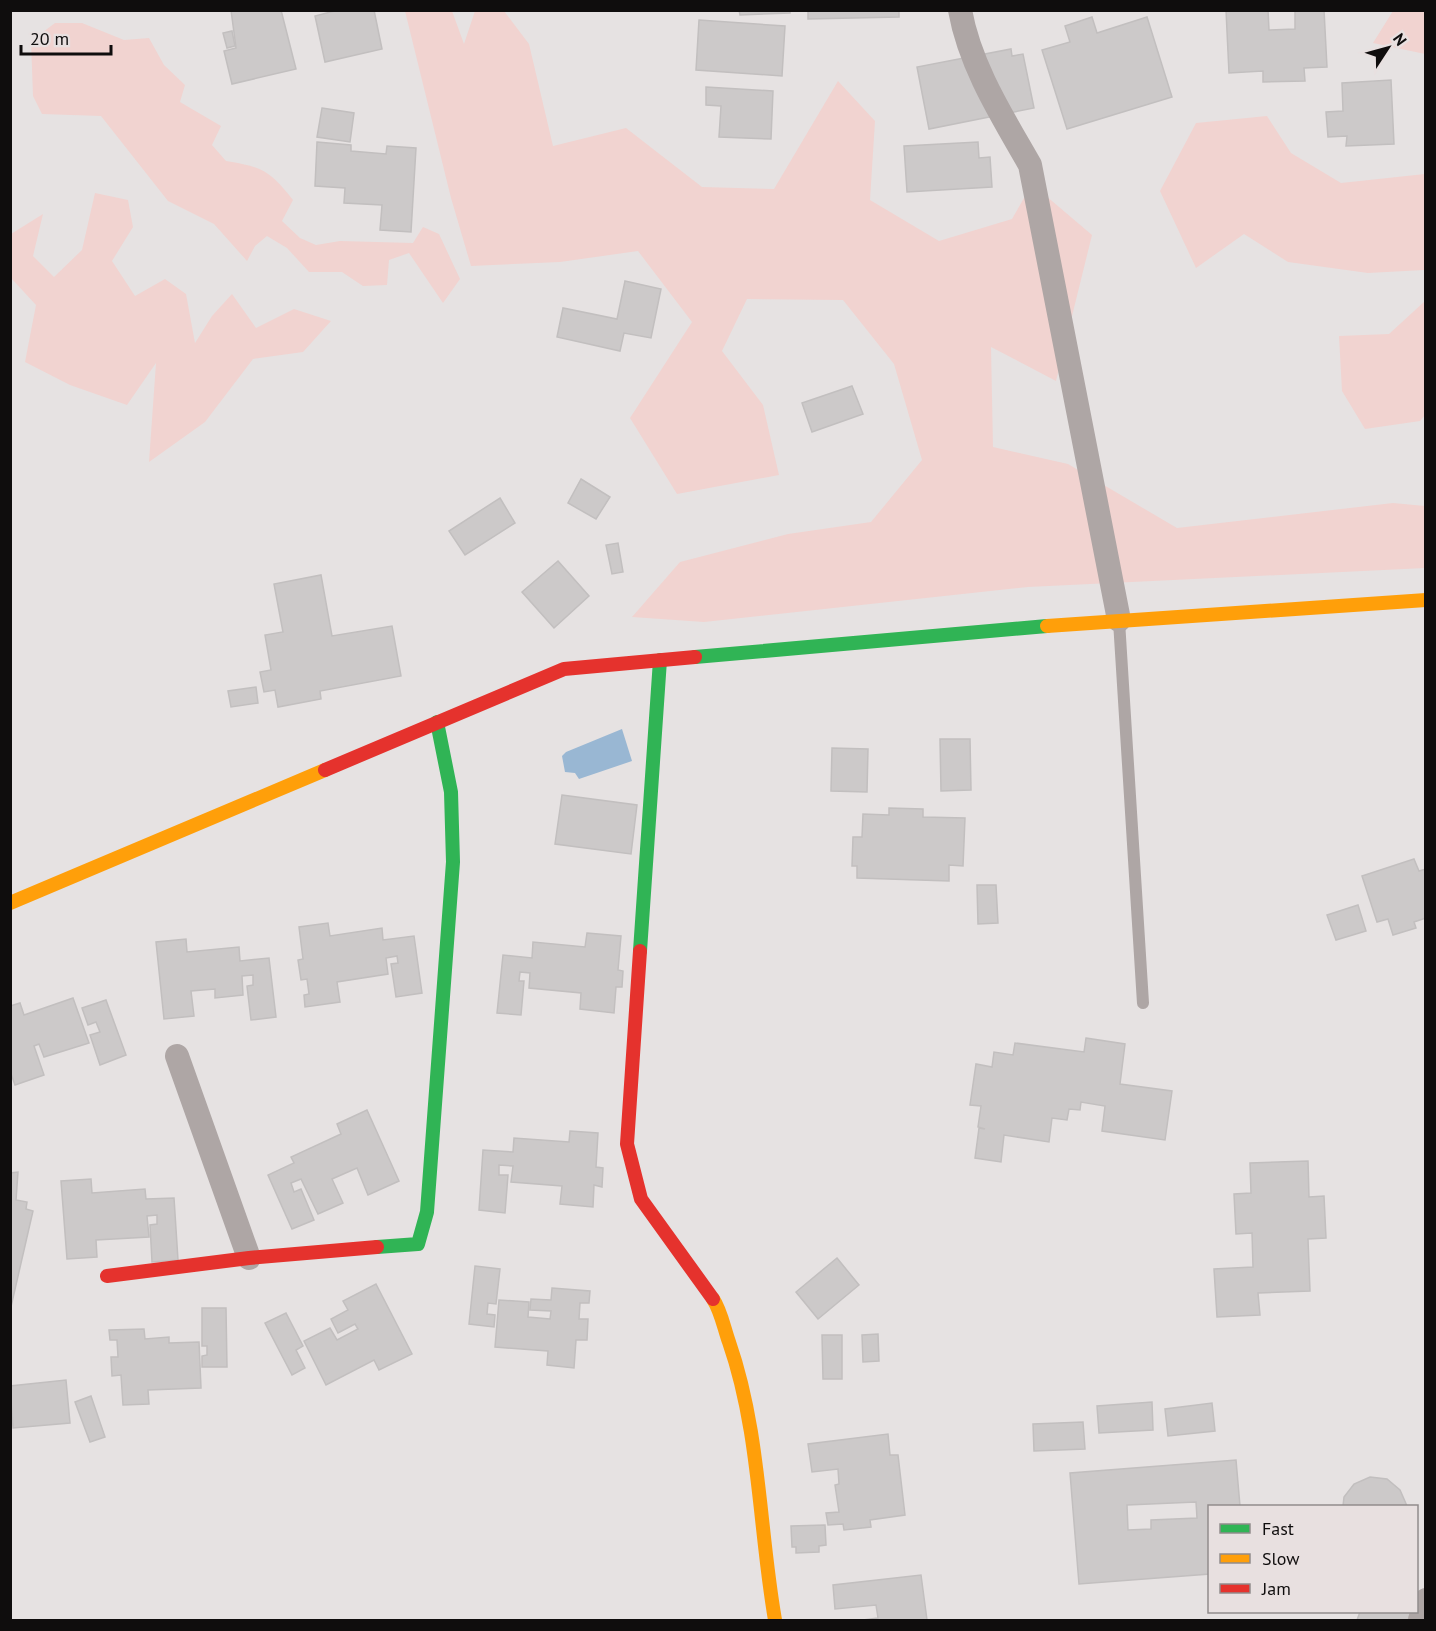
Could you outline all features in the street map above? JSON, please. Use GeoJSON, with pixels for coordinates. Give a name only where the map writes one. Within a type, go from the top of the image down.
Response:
{"type":"FeatureCollection","features":[{"type":"Feature","properties":{"kind":"street"},"geometry":{"type":"LineString","coordinates":[[960,10],[965,38],[1001,114],[1030,165],[1119,620]]}},
{"type":"Feature","properties":{"kind":"street"},"geometry":{"type":"LineString","coordinates":[[10,903],[564,669],[1119,620],[1425,600]]}},
{"type":"Feature","properties":{"kind":"street"},"geometry":{"type":"LineString","coordinates":[[660,660],[627,1144],[641,1199],[716,1304],[739,1370],[764,1509],[767,1573],[775,1620]]}},
{"type":"Feature","properties":{"kind":"street"},"geometry":{"type":"LineString","coordinates":[[107,1276],[249,1258],[418,1244],[427,1212],[453,862],[451,792],[437,722]]}},
{"type":"Feature","properties":{"kind":"street"},"geometry":{"type":"LineString","coordinates":[[177,1056],[249,1258]]}},
{"type":"Feature","properties":{"kind":"street"},"geometry":{"type":"LineString","coordinates":[[1420,1620],[1425,1600]]}},
{"type":"Feature","properties":{"kind":"lane"},"geometry":{"type":"LineString","coordinates":[[1119,620],[1143,1003]]}},
{"type":"Feature","properties":{"kind":"shaded area"},"geometry":{"type":"Polygon","coordinates":[[[405,11],[452,11],[464,44],[475,11],[504,11],[529,44],[553,146],[626,128],[702,187],[774,189],[838,81],[875,121],[870,200],[939,241],[1012,219],[1032,184],[1092,235],[1056,381],[991,347],[993,447],[1068,464],[1177,528],[1393,503],[1425,506],[1425,568],[1028,587],[704,622],[632,617],[680,562],[788,534],[871,522],[922,460],[894,364],[843,300],[747,299],[722,351],[763,405],[779,475],[677,494],[630,418],[692,322],[638,251],[560,262],[471,266],[451,198],[405,11]]]}},
{"type":"Feature","properties":{"kind":"shaded area"},"geometry":{"type":"Polygon","coordinates":[[[1393,11],[1425,11],[1425,54],[1373,43],[1393,11]]]}},
{"type":"Feature","properties":{"kind":"shaded area"},"geometry":{"type":"Polygon","coordinates":[[[55,23],[82,23],[124,40],[149,38],[164,65],[185,85],[180,102],[221,126],[212,145],[226,161],[265,172],[293,200],[282,221],[300,238],[316,245],[340,241],[413,243],[423,227],[439,234],[460,279],[443,303],[409,253],[389,260],[387,285],[363,286],[342,272],[309,272],[287,248],[267,236],[255,246],[247,261],[214,224],[168,201],[101,116],[42,114],[33,96],[31,41],[55,23]]]}},
{"type":"Feature","properties":{"kind":"shaded area"},"geometry":{"type":"Polygon","coordinates":[[[1267,116],[1291,153],[1341,183],[1425,174],[1426,414],[1420,421],[1365,429],[1342,391],[1339,336],[1389,334],[1425,301],[1424,270],[1368,273],[1288,262],[1244,234],[1196,268],[1160,191],[1196,123],[1267,116]]]}},
{"type":"Feature","properties":{"kind":"shaded area"},"geometry":{"type":"Polygon","coordinates":[[[95,193],[128,200],[133,227],[112,261],[135,296],[165,279],[186,294],[195,343],[212,316],[232,294],[256,328],[294,309],[331,321],[303,352],[253,359],[205,422],[149,462],[156,363],[127,405],[70,385],[25,362],[36,305],[11,278],[11,234],[43,214],[33,256],[54,277],[82,250],[95,193]]]}},
{"type":"Feature","properties":{"kind":"water"},"geometry":{"type":"Polygon","coordinates":[[[622,729],[632,761],[579,779],[575,773],[565,772],[562,756],[566,752],[622,729]]]}},
{"type":"Feature","properties":{"kind":"building"},"geometry":{"type":"Polygon","coordinates":[[[231,10],[281,10],[296,69],[232,84],[224,51],[236,48],[231,10]]]}},
{"type":"Feature","properties":{"kind":"building"},"geometry":{"type":"Polygon","coordinates":[[[338,10],[374,10],[382,49],[325,62],[315,16],[338,10]]]}},
{"type":"Feature","properties":{"kind":"building"},"geometry":{"type":"Polygon","coordinates":[[[739,10],[790,10],[790,13],[740,15],[739,10]]]}},
{"type":"Feature","properties":{"kind":"building"},"geometry":{"type":"Polygon","coordinates":[[[808,10],[899,10],[899,17],[808,19],[808,10]]]}},
{"type":"Feature","properties":{"kind":"building"},"geometry":{"type":"Polygon","coordinates":[[[1226,10],[1268,10],[1269,30],[1295,29],[1295,10],[1324,10],[1327,67],[1304,68],[1305,81],[1263,82],[1263,71],[1229,73],[1226,10]]]}},
{"type":"Feature","properties":{"kind":"building"},"geometry":{"type":"Polygon","coordinates":[[[1092,17],[1097,33],[1147,17],[1172,97],[1067,129],[1042,50],[1070,42],[1065,26],[1092,17]]]}},
{"type":"Feature","properties":{"kind":"building"},"geometry":{"type":"Polygon","coordinates":[[[699,20],[785,26],[782,76],[696,70],[699,20]]]}},
{"type":"Feature","properties":{"kind":"building"},"geometry":{"type":"Polygon","coordinates":[[[232,31],[235,46],[227,48],[223,33],[232,31]]]}},
{"type":"Feature","properties":{"kind":"building"},"geometry":{"type":"Polygon","coordinates":[[[1011,49],[1012,56],[1023,54],[1034,108],[929,129],[917,67],[1011,49]]]}},
{"type":"Feature","properties":{"kind":"building"},"geometry":{"type":"Polygon","coordinates":[[[1391,80],[1394,144],[1346,146],[1347,136],[1328,137],[1326,112],[1343,111],[1342,83],[1391,80]]]}},
{"type":"Feature","properties":{"kind":"building"},"geometry":{"type":"Polygon","coordinates":[[[706,87],[773,91],[771,139],[719,137],[721,106],[706,105],[706,87]]]}},
{"type":"Feature","properties":{"kind":"building"},"geometry":{"type":"Polygon","coordinates":[[[322,108],[354,113],[350,142],[317,137],[322,108]]]}},
{"type":"Feature","properties":{"kind":"building"},"geometry":{"type":"Polygon","coordinates":[[[317,142],[351,145],[351,151],[386,154],[387,146],[416,148],[411,232],[380,230],[382,205],[344,203],[345,188],[315,186],[317,142]]]}},
{"type":"Feature","properties":{"kind":"building"},"geometry":{"type":"Polygon","coordinates":[[[978,142],[979,158],[990,157],[992,187],[907,192],[904,146],[978,142]]]}},
{"type":"Feature","properties":{"kind":"building"},"geometry":{"type":"Polygon","coordinates":[[[625,281],[661,289],[651,338],[624,333],[620,351],[557,337],[563,308],[617,319],[625,281]]]}},
{"type":"Feature","properties":{"kind":"building"},"geometry":{"type":"Polygon","coordinates":[[[852,386],[863,414],[812,432],[802,403],[852,386]]]}},
{"type":"Feature","properties":{"kind":"building"},"geometry":{"type":"Polygon","coordinates":[[[581,479],[610,497],[596,519],[568,503],[581,479]]]}},
{"type":"Feature","properties":{"kind":"building"},"geometry":{"type":"Polygon","coordinates":[[[500,498],[515,523],[465,555],[449,531],[500,498]]]}},
{"type":"Feature","properties":{"kind":"building"},"geometry":{"type":"Polygon","coordinates":[[[618,543],[623,572],[612,574],[606,545],[618,543]]]}},
{"type":"Feature","properties":{"kind":"building"},"geometry":{"type":"Polygon","coordinates":[[[558,561],[589,596],[554,628],[522,592],[558,561]]]}},
{"type":"Feature","properties":{"kind":"building"},"geometry":{"type":"Polygon","coordinates":[[[321,575],[332,636],[392,626],[401,676],[320,691],[321,699],[278,707],[275,690],[264,692],[260,672],[271,670],[265,635],[283,632],[274,584],[321,575]]]}},
{"type":"Feature","properties":{"kind":"building"},"geometry":{"type":"Polygon","coordinates":[[[256,687],[258,703],[231,707],[228,691],[256,687]]]}},
{"type":"Feature","properties":{"kind":"building"},"geometry":{"type":"Polygon","coordinates":[[[940,739],[970,739],[971,790],[941,791],[940,739]]]}},
{"type":"Feature","properties":{"kind":"building"},"geometry":{"type":"Polygon","coordinates":[[[832,748],[868,749],[867,792],[831,791],[832,748]]]}},
{"type":"Feature","properties":{"kind":"building"},"geometry":{"type":"Polygon","coordinates":[[[562,795],[637,805],[631,854],[555,844],[562,795]]]}},
{"type":"Feature","properties":{"kind":"building"},"geometry":{"type":"Polygon","coordinates":[[[889,808],[923,809],[923,817],[965,818],[963,866],[949,865],[949,881],[857,878],[857,866],[852,866],[853,837],[862,837],[863,814],[889,815],[889,808]]]}},
{"type":"Feature","properties":{"kind":"building"},"geometry":{"type":"Polygon","coordinates":[[[1414,859],[1419,871],[1426,869],[1426,918],[1414,922],[1416,928],[1393,935],[1388,919],[1377,922],[1362,876],[1414,859]]]}},
{"type":"Feature","properties":{"kind":"building"},"geometry":{"type":"Polygon","coordinates":[[[977,885],[996,885],[998,923],[978,924],[977,885]]]}},
{"type":"Feature","properties":{"kind":"building"},"geometry":{"type":"Polygon","coordinates":[[[1358,905],[1366,931],[1336,940],[1327,915],[1358,905]]]}},
{"type":"Feature","properties":{"kind":"building"},"geometry":{"type":"Polygon","coordinates":[[[328,923],[330,936],[382,928],[383,940],[414,936],[422,993],[396,997],[391,964],[398,963],[397,956],[386,958],[388,974],[337,982],[340,1002],[305,1007],[304,995],[309,994],[307,979],[301,980],[298,960],[303,959],[299,927],[328,923]]]}},
{"type":"Feature","properties":{"kind":"building"},"geometry":{"type":"Polygon","coordinates":[[[587,933],[621,936],[618,970],[623,971],[622,987],[616,987],[614,1013],[580,1009],[581,993],[529,988],[530,973],[520,972],[519,981],[524,981],[521,1015],[497,1013],[503,955],[532,958],[533,942],[585,947],[587,933]]]}},
{"type":"Feature","properties":{"kind":"building"},"geometry":{"type":"Polygon","coordinates":[[[186,939],[187,952],[239,947],[240,961],[269,958],[276,1017],[251,1020],[247,986],[253,985],[253,975],[242,976],[243,995],[215,998],[215,989],[191,991],[194,1016],[164,1019],[156,942],[186,939]]]}},
{"type":"Feature","properties":{"kind":"building"},"geometry":{"type":"Polygon","coordinates":[[[73,998],[89,1043],[44,1057],[39,1044],[34,1046],[44,1075],[15,1085],[10,1071],[10,1006],[20,1003],[24,1015],[73,998]]]}},
{"type":"Feature","properties":{"kind":"building"},"geometry":{"type":"Polygon","coordinates":[[[106,1000],[126,1055],[100,1065],[90,1035],[100,1032],[96,1022],[88,1025],[82,1008],[106,1000]]]}},
{"type":"Feature","properties":{"kind":"building"},"geometry":{"type":"Polygon","coordinates":[[[1086,1038],[1125,1044],[1120,1084],[1172,1091],[1165,1140],[1102,1131],[1105,1106],[1081,1102],[1080,1110],[1069,1109],[1067,1120],[1052,1118],[1049,1142],[1004,1135],[1001,1162],[975,1158],[979,1128],[985,1129],[978,1127],[981,1106],[970,1105],[976,1064],[992,1067],[994,1052],[1013,1055],[1015,1043],[1084,1052],[1086,1038]]]}},
{"type":"Feature","properties":{"kind":"building"},"geometry":{"type":"Polygon","coordinates":[[[367,1110],[399,1181],[368,1195],[357,1168],[332,1179],[343,1203],[318,1214],[301,1179],[291,1183],[294,1192],[301,1189],[314,1220],[292,1229],[268,1175],[294,1163],[291,1157],[341,1134],[337,1124],[367,1110]]]}},
{"type":"Feature","properties":{"kind":"building"},"geometry":{"type":"Polygon","coordinates":[[[570,1131],[598,1133],[596,1167],[603,1168],[602,1187],[594,1185],[593,1207],[560,1204],[562,1186],[511,1182],[513,1166],[499,1165],[499,1175],[508,1175],[505,1213],[479,1210],[483,1150],[513,1152],[514,1138],[569,1142],[570,1131]]]}},
{"type":"Feature","properties":{"kind":"building"},"geometry":{"type":"Polygon","coordinates":[[[1308,1161],[1309,1197],[1324,1196],[1326,1238],[1308,1239],[1310,1291],[1258,1293],[1260,1315],[1217,1317],[1214,1269],[1253,1267],[1252,1233],[1236,1234],[1234,1194],[1251,1193],[1250,1163],[1308,1161]]]}},
{"type":"Feature","properties":{"kind":"building"},"geometry":{"type":"Polygon","coordinates":[[[18,1172],[16,1200],[27,1202],[26,1209],[33,1211],[10,1311],[10,1173],[18,1172]]]}},
{"type":"Feature","properties":{"kind":"building"},"geometry":{"type":"Polygon","coordinates":[[[91,1179],[92,1193],[145,1189],[146,1199],[174,1198],[178,1260],[152,1262],[150,1225],[157,1224],[157,1215],[147,1216],[149,1237],[96,1240],[97,1257],[67,1259],[61,1181],[91,1179]]]}},
{"type":"Feature","properties":{"kind":"building"},"geometry":{"type":"Polygon","coordinates":[[[837,1258],[859,1285],[818,1319],[796,1292],[837,1258]]]}},
{"type":"Feature","properties":{"kind":"building"},"geometry":{"type":"Polygon","coordinates":[[[475,1266],[500,1269],[496,1304],[488,1303],[487,1314],[495,1315],[494,1327],[469,1324],[475,1266]]]}},
{"type":"Feature","properties":{"kind":"building"},"geometry":{"type":"Polygon","coordinates":[[[376,1284],[412,1354],[379,1370],[374,1360],[326,1385],[304,1341],[330,1328],[337,1340],[358,1329],[355,1324],[338,1333],[331,1319],[348,1310],[343,1301],[376,1284]]]}},
{"type":"Feature","properties":{"kind":"building"},"geometry":{"type":"Polygon","coordinates":[[[552,1288],[590,1291],[589,1303],[580,1303],[579,1319],[588,1319],[587,1340],[576,1340],[574,1368],[547,1365],[548,1351],[495,1347],[499,1300],[529,1302],[528,1317],[550,1319],[551,1311],[530,1310],[531,1299],[551,1300],[552,1288]]]}},
{"type":"Feature","properties":{"kind":"building"},"geometry":{"type":"Polygon","coordinates":[[[202,1308],[226,1308],[227,1367],[202,1367],[202,1356],[207,1355],[207,1346],[202,1346],[202,1308]]]}},
{"type":"Feature","properties":{"kind":"building"},"geometry":{"type":"Polygon","coordinates":[[[286,1313],[303,1346],[296,1350],[305,1368],[292,1375],[265,1323],[286,1313]]]}},
{"type":"Feature","properties":{"kind":"building"},"geometry":{"type":"Polygon","coordinates":[[[144,1329],[145,1339],[169,1337],[169,1343],[199,1342],[201,1388],[148,1390],[149,1404],[123,1405],[121,1375],[112,1376],[111,1357],[118,1357],[117,1340],[110,1340],[109,1330],[144,1329]]]}},
{"type":"Feature","properties":{"kind":"building"},"geometry":{"type":"Polygon","coordinates":[[[878,1334],[879,1361],[863,1362],[862,1335],[878,1334]]]}},
{"type":"Feature","properties":{"kind":"building"},"geometry":{"type":"Polygon","coordinates":[[[822,1335],[842,1335],[842,1379],[823,1379],[822,1335]]]}},
{"type":"Feature","properties":{"kind":"building"},"geometry":{"type":"Polygon","coordinates":[[[66,1380],[70,1423],[13,1428],[10,1386],[66,1380]]]}},
{"type":"Feature","properties":{"kind":"building"},"geometry":{"type":"Polygon","coordinates":[[[91,1396],[105,1437],[90,1442],[75,1402],[91,1396]]]}},
{"type":"Feature","properties":{"kind":"building"},"geometry":{"type":"Polygon","coordinates":[[[1152,1402],[1153,1430],[1099,1433],[1097,1406],[1152,1402]]]}},
{"type":"Feature","properties":{"kind":"building"},"geometry":{"type":"Polygon","coordinates":[[[1212,1403],[1215,1431],[1168,1436],[1165,1409],[1212,1403]]]}},
{"type":"Feature","properties":{"kind":"building"},"geometry":{"type":"Polygon","coordinates":[[[1083,1422],[1085,1449],[1034,1451],[1033,1424],[1083,1422]]]}},
{"type":"Feature","properties":{"kind":"building"},"geometry":{"type":"Polygon","coordinates":[[[888,1434],[890,1455],[898,1455],[905,1515],[870,1520],[871,1527],[844,1530],[843,1524],[828,1525],[826,1513],[839,1512],[835,1485],[839,1484],[838,1469],[812,1472],[808,1444],[888,1434]]]}},
{"type":"Feature","properties":{"kind":"building"},"geometry":{"type":"Polygon","coordinates":[[[1236,1460],[1240,1505],[1208,1505],[1208,1574],[1079,1584],[1070,1473],[1236,1460]],[[1196,1502],[1127,1505],[1128,1530],[1151,1529],[1151,1520],[1197,1518],[1196,1502]]]}},
{"type":"Feature","properties":{"kind":"building"},"geometry":{"type":"Polygon","coordinates":[[[1370,1477],[1387,1479],[1400,1490],[1407,1505],[1343,1505],[1344,1497],[1354,1484],[1370,1477]]]}},
{"type":"Feature","properties":{"kind":"building"},"geometry":{"type":"Polygon","coordinates":[[[825,1525],[826,1545],[819,1546],[819,1552],[796,1553],[796,1547],[792,1547],[791,1526],[825,1525]]]}},
{"type":"Feature","properties":{"kind":"building"},"geometry":{"type":"Polygon","coordinates":[[[921,1575],[927,1620],[863,1620],[878,1618],[876,1605],[835,1609],[833,1585],[921,1575]]]}},
{"type":"Feature","properties":{"kind":"building"},"geometry":{"type":"Polygon","coordinates":[[[1360,1613],[1411,1613],[1408,1620],[1357,1620],[1360,1613]]]}},
{"type":"Feature","properties":{"kind":"traffic: fast"},"geometry":{"type":"LineString","coordinates":[[695,657],[1047,626]]}},
{"type":"Feature","properties":{"kind":"traffic: fast"},"geometry":{"type":"LineString","coordinates":[[640,951],[660,660]]}},
{"type":"Feature","properties":{"kind":"traffic: fast"},"geometry":{"type":"LineString","coordinates":[[377,1247],[418,1244],[427,1212],[453,862],[451,792],[437,722]]}},
{"type":"Feature","properties":{"kind":"traffic: slow"},"geometry":{"type":"LineString","coordinates":[[1047,626],[1426,600]]}},
{"type":"Feature","properties":{"kind":"traffic: slow"},"geometry":{"type":"LineString","coordinates":[[10,903],[325,770]]}},
{"type":"Feature","properties":{"kind":"traffic: slow"},"geometry":{"type":"LineString","coordinates":[[713,1299],[729,1342],[747,1410],[775,1620]]}},
{"type":"Feature","properties":{"kind":"traffic: jam"},"geometry":{"type":"LineString","coordinates":[[325,770],[564,669],[695,657]]}},
{"type":"Feature","properties":{"kind":"traffic: jam"},"geometry":{"type":"LineString","coordinates":[[640,951],[627,1144],[641,1199],[713,1299]]}},
{"type":"Feature","properties":{"kind":"traffic: jam"},"geometry":{"type":"LineString","coordinates":[[107,1276],[249,1258],[377,1247]]}}]}
